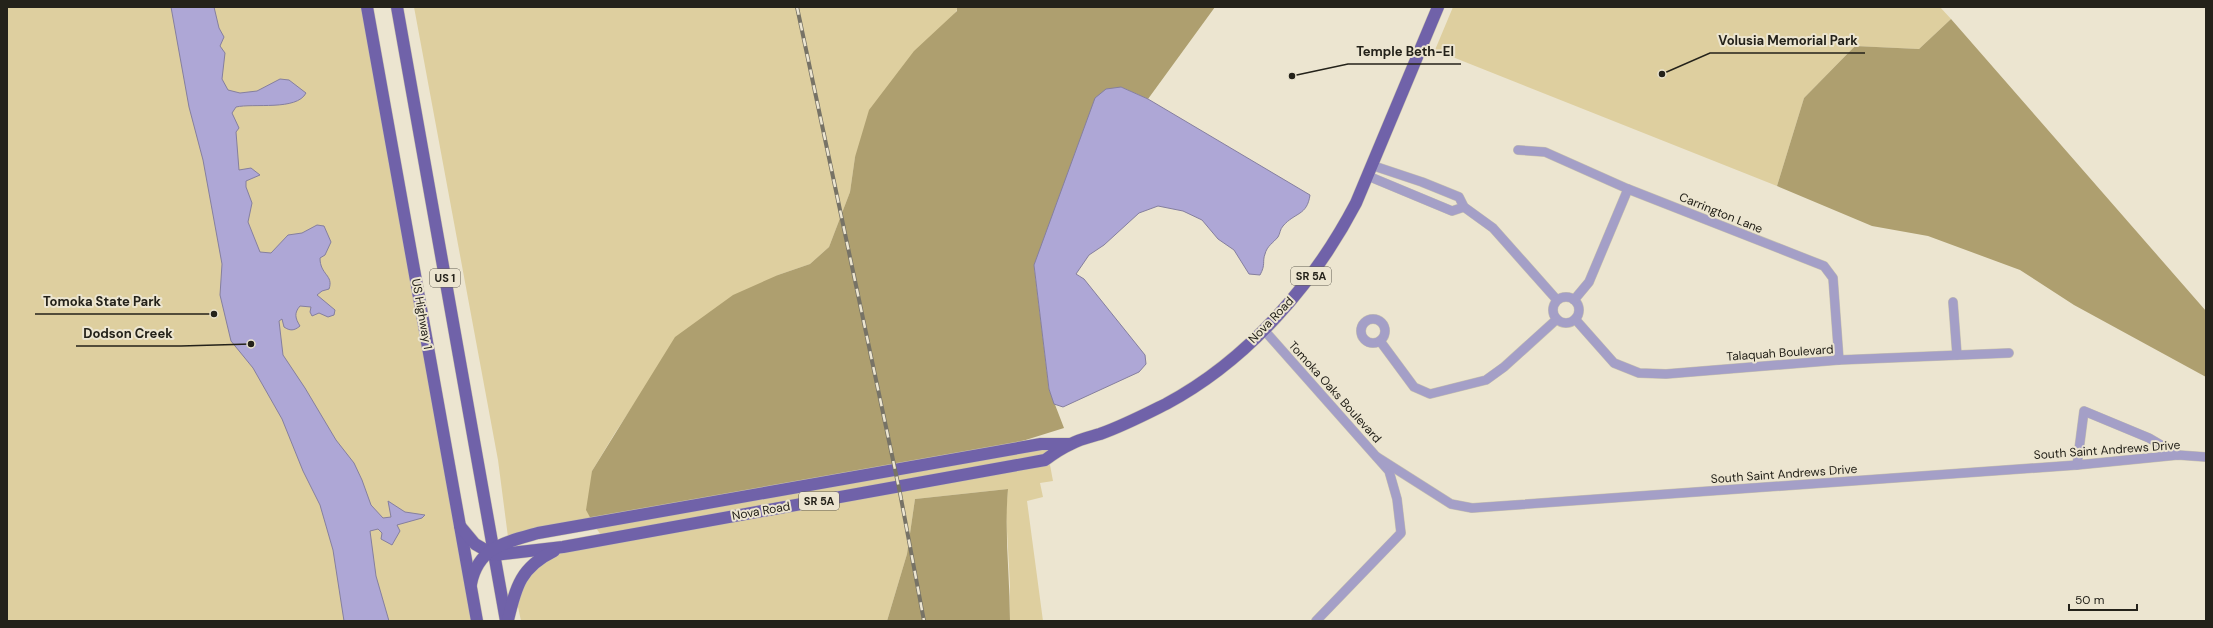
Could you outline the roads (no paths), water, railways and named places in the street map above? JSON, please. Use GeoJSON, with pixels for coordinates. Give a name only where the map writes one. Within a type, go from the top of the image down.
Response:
{"type":"FeatureCollection","features":[{"type":"Feature","properties":{"kind":"main road","name":"US Highway 1"},"geometry":{"type":"LineString","coordinates":[[367,7],[477,621]]}},
{"type":"Feature","properties":{"kind":"main road","name":"US 1"},"geometry":{"type":"LineString","coordinates":[[397,7],[491,552],[507,621]]}},
{"type":"Feature","properties":{"kind":"main road","name":"Nova Road"},"geometry":{"type":"LineString","coordinates":[[491,552],[563,547],[1045,460],[1071,444],[1135,420],[1168,402],[1223,366],[1264,330],[1299,292],[1321,262],[1340,232],[1370,171],[1438,7]]}},
{"type":"Feature","properties":{"kind":"main road","name":"Nova Road"},"geometry":{"type":"LineString","coordinates":[[491,552],[538,533],[1041,444],[1071,444]]}},
{"type":"Feature","properties":{"kind":"main road"},"geometry":{"type":"LineString","coordinates":[[460,526],[475,544],[491,552],[473,574],[471,584]]}},
{"type":"Feature","properties":{"kind":"main road"},"geometry":{"type":"LineString","coordinates":[[507,621],[514,592],[522,576],[532,565],[563,547]]}},
{"type":"Feature","properties":{"kind":"street","name":"Carrington Lane"},"geometry":{"type":"LineString","coordinates":[[1518,150],[1545,152],[1628,189],[1824,266],[1833,278],[1839,360]]}},
{"type":"Feature","properties":{"kind":"street"},"geometry":{"type":"LineString","coordinates":[[1370,171],[1422,182],[1459,197],[1464,207],[1493,228],[1557,300]]}},
{"type":"Feature","properties":{"kind":"street"},"geometry":{"type":"LineString","coordinates":[[1370,171],[1416,196],[1452,211],[1464,207]]}},
{"type":"Feature","properties":{"kind":"street"},"geometry":{"type":"LineString","coordinates":[[1416,196],[1422,182]]}},
{"type":"Feature","properties":{"kind":"street"},"geometry":{"type":"LineString","coordinates":[[1574,300],[1589,282],[1628,189]]}},
{"type":"Feature","properties":{"kind":"street"},"geometry":{"type":"LineString","coordinates":[[1564,297],[1574,300],[1579,312],[1575,319],[1564,322],[1557,319],[1553,309],[1557,300],[1564,297]]}},
{"type":"Feature","properties":{"kind":"street"},"geometry":{"type":"LineString","coordinates":[[1953,302],[1957,355]]}},
{"type":"Feature","properties":{"kind":"street"},"geometry":{"type":"LineString","coordinates":[[1380,341],[1414,387],[1430,394],[1486,380],[1504,367],[1557,319]]}},
{"type":"Feature","properties":{"kind":"street","name":"Talaquah Boulevard"},"geometry":{"type":"LineString","coordinates":[[1575,319],[1614,363],[1639,373],[1666,374],[1839,360],[2009,353]]}},
{"type":"Feature","properties":{"kind":"street","name":"Tomoka Oaks Boulevard"},"geometry":{"type":"LineString","coordinates":[[1264,330],[1389,471],[1397,499],[1401,533],[1316,621]]}},
{"type":"Feature","properties":{"kind":"street"},"geometry":{"type":"LineString","coordinates":[[2077,465],[2084,411],[2149,438],[2178,456]]}},
{"type":"Feature","properties":{"kind":"street","name":"South Saint Andrews Drive"},"geometry":{"type":"LineString","coordinates":[[1377,457],[1451,504],[1472,508],[2077,465],[2178,456],[2206,457]]}},
{"type":"Feature","properties":{"kind":"railway"},"geometry":{"type":"LineString","coordinates":[[797,7],[900,493],[924,621]]}},
{"type":"Feature","properties":{"kind":"place","name":"Volusia Memorial Park"},"geometry":{"type":"Point","coordinates":[1662,74]}},
{"type":"Feature","properties":{"kind":"place","name":"Temple Beth-El"},"geometry":{"type":"Point","coordinates":[1292,76]}},
{"type":"Feature","properties":{"kind":"place","name":"Tomoka State Park"},"geometry":{"type":"Point","coordinates":[214,314]}},
{"type":"Feature","properties":{"kind":"place","name":"Dodson Creek"},"geometry":{"type":"Point","coordinates":[251,344]}}]}
